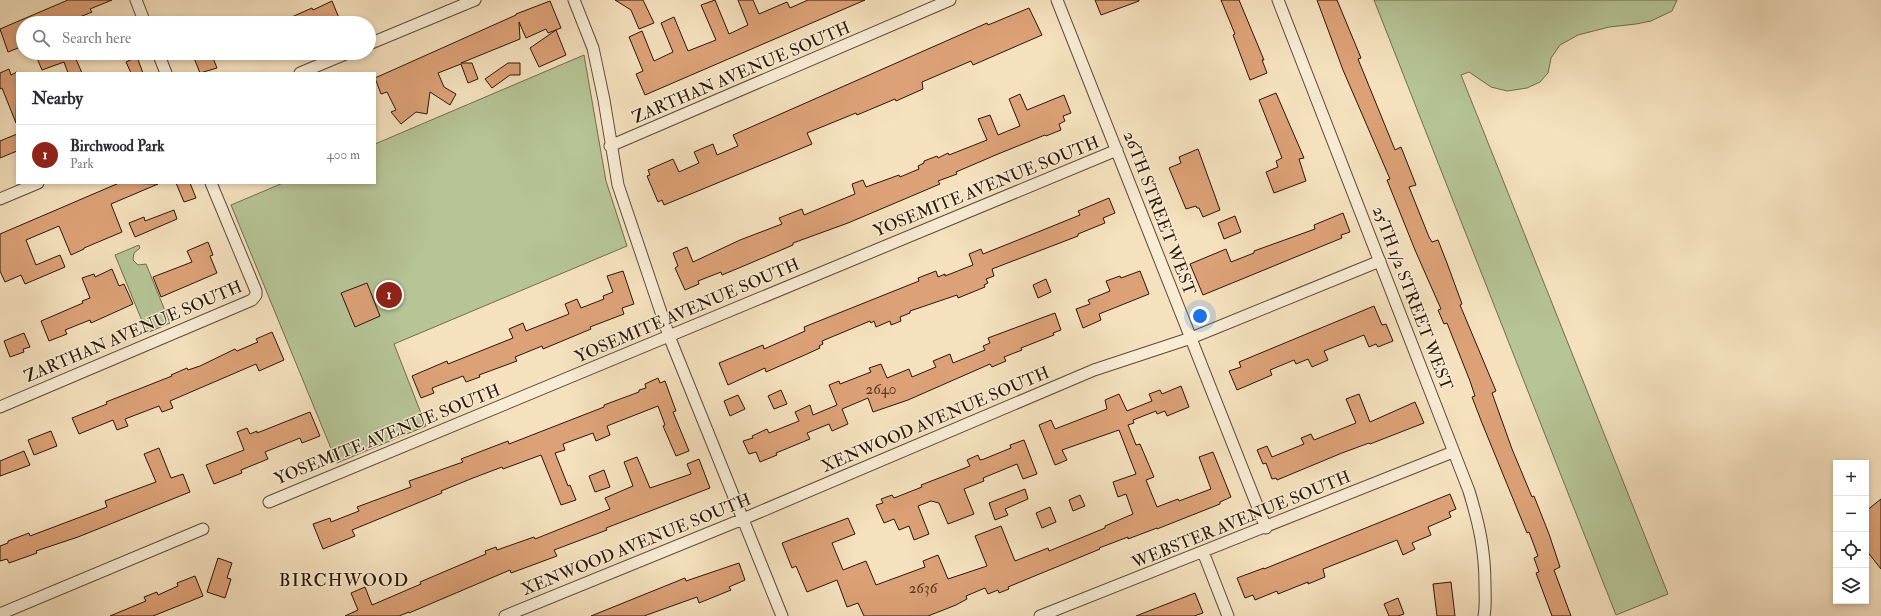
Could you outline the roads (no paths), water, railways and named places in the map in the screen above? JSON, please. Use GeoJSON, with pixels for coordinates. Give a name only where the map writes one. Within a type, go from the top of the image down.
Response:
{"type":"FeatureCollection","features":[{"type":"Feature","properties":{"kind":"street"},"geometry":{"type":"LineString","coordinates":[[136,0],[142,16]]}},
{"type":"Feature","properties":{"kind":"street"},"geometry":{"type":"LineString","coordinates":[[376,41],[475,0]]}},
{"type":"Feature","properties":{"kind":"street"},"geometry":{"type":"LineString","coordinates":[[574,0],[593,48],[604,100],[610,146],[618,185],[669,336],[782,616]]}},
{"type":"Feature","properties":{"kind":"street","name":"ZARTHAN AVENUE SOUTH"},"geometry":{"type":"LineString","coordinates":[[610,146],[950,0]]}},
{"type":"Feature","properties":{"kind":"street","name":"26TH STREET WEST"},"geometry":{"type":"LineString","coordinates":[[1058,0],[1266,528]]}},
{"type":"Feature","properties":{"kind":"street","name":"25TH 1/2 STREET WEST"},"geometry":{"type":"LineString","coordinates":[[1278,0],[1469,491],[1480,527],[1485,564],[1484,616]]}},
{"type":"Feature","properties":{"kind":"street"},"geometry":{"type":"LineString","coordinates":[[161,60],[166,72]]}},
{"type":"Feature","properties":{"kind":"street"},"geometry":{"type":"LineString","coordinates":[[302,72],[331,60]]}},
{"type":"Feature","properties":{"kind":"street","name":"YOSEMITE AVENUE SOUTH"},"geometry":{"type":"LineString","coordinates":[[270,502],[1117,150]]}},
{"type":"Feature","properties":{"kind":"street"},"geometry":{"type":"LineString","coordinates":[[0,199],[36,184]]}},
{"type":"Feature","properties":{"kind":"street","name":"ZARTHAN AVENUE SOUTH"},"geometry":{"type":"LineString","coordinates":[[0,407],[252,300],[256,295],[256,291],[211,184]]}},
{"type":"Feature","properties":{"kind":"street","name":"XENWOOD AVENUE SOUTH"},"geometry":{"type":"LineString","coordinates":[[505,616],[743,519],[1094,370],[1191,338],[1380,261]]}},
{"type":"Feature","properties":{"kind":"street","name":"WEBSTER AVENUE SOUTH"},"geometry":{"type":"LineString","coordinates":[[1040,616],[1266,528],[1454,452]]}},
{"type":"Feature","properties":{"kind":"street"},"geometry":{"type":"LineString","coordinates":[[0,614],[203,529]]}},
{"type":"Feature","properties":{"kind":"street"},"geometry":{"type":"LineString","coordinates":[[1203,552],[1228,616]]}},
{"type":"Feature","properties":{"kind":"place","name":"Birchwood Park"},"geometry":{"type":"Point","coordinates":[389,295]}},
{"type":"Feature","properties":{"kind":"district","name":"BIRCHWOOD"},"geometry":{"type":"Point","coordinates":[344,580]}}]}
